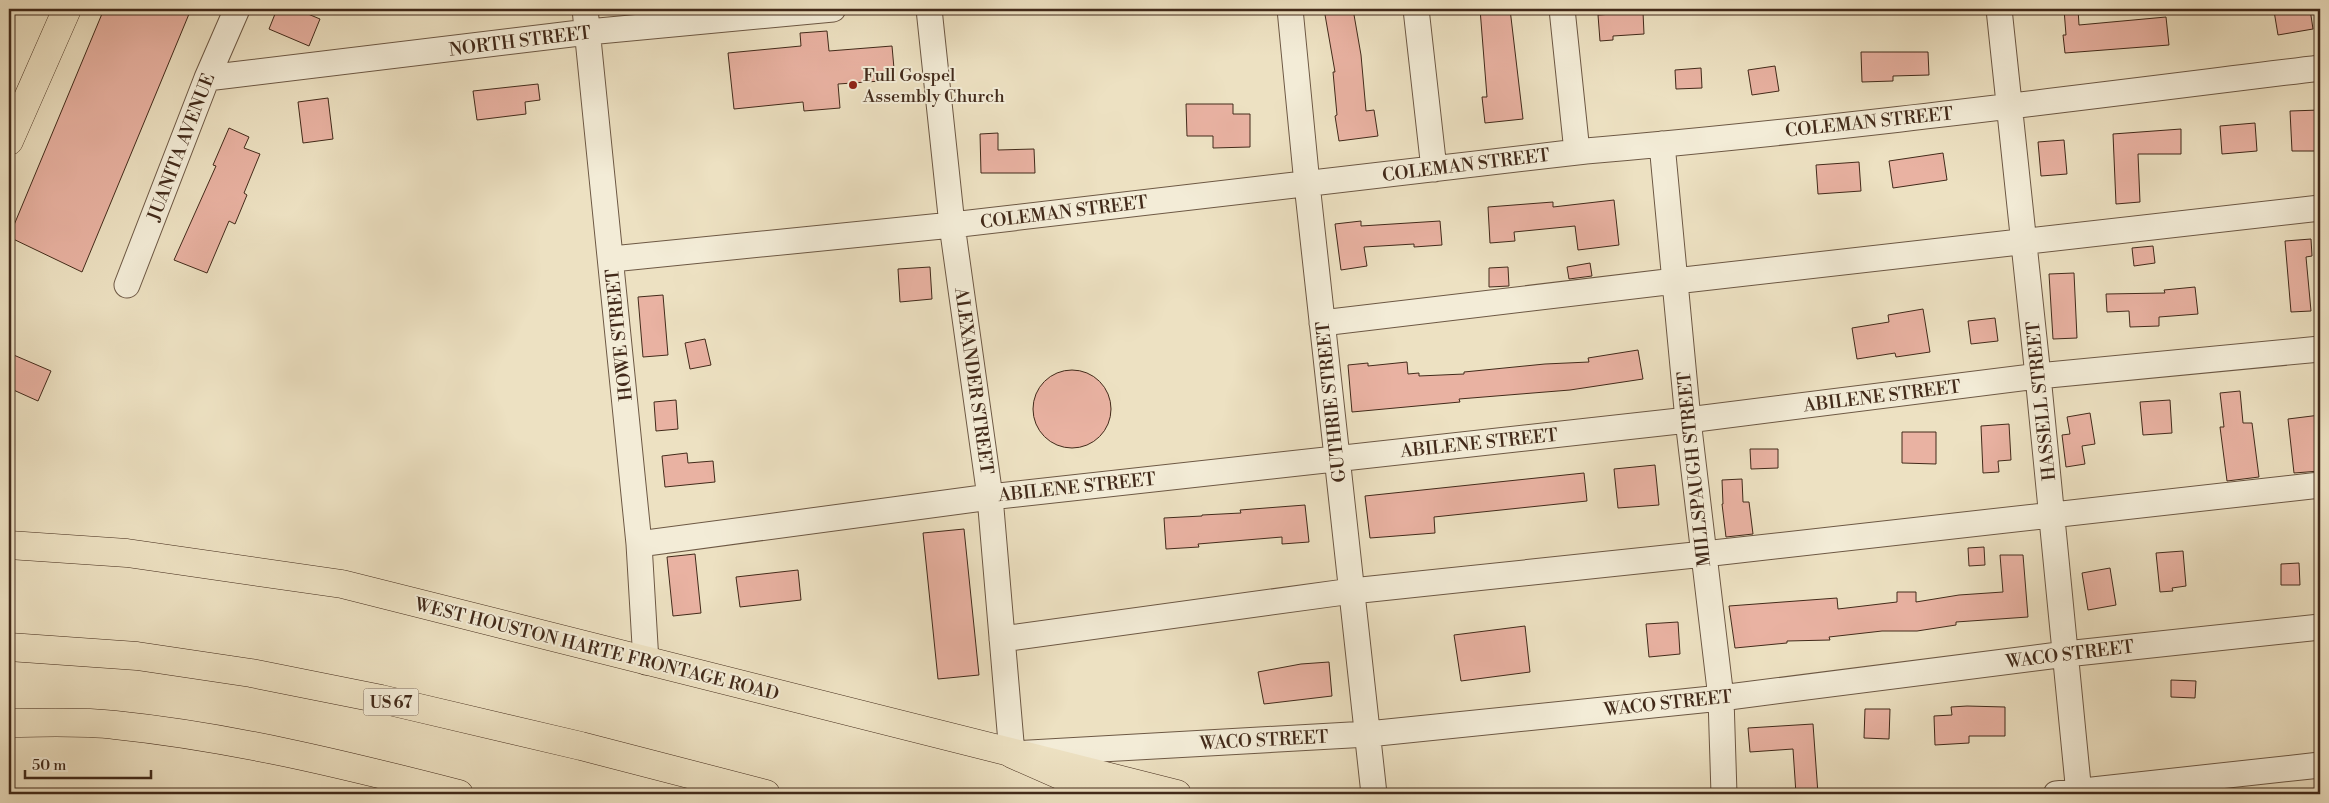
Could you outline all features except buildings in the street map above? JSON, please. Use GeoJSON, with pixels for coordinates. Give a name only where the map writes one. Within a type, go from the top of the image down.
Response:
{"type":"FeatureCollection","features":[{"type":"Feature","properties":{"kind":"main road"},"geometry":{"type":"LineString","coordinates":[[9,141],[66,9]]}},
{"type":"Feature","properties":{"kind":"main road","name":"WEST HOUSTON HARTE FRONTAGE ROAD"},"geometry":{"type":"LineString","coordinates":[[9,545],[128,553],[342,584],[1177,794]]}},
{"type":"Feature","properties":{"kind":"main road","name":"US 67"},"geometry":{"type":"LineString","coordinates":[[9,647],[137,656],[251,673],[381,699],[572,744],[766,794]]}},
{"type":"Feature","properties":{"kind":"main road"},"geometry":{"type":"LineString","coordinates":[[9,723],[113,724],[219,738],[369,771],[459,794]]}},
{"type":"Feature","properties":{"kind":"main road"},"geometry":{"type":"LineString","coordinates":[[1012,754],[1103,794]]}},
{"type":"Feature","properties":{"kind":"street","name":"JUANITA AVENUE"},"geometry":{"type":"LineString","coordinates":[[126,286],[207,78],[237,9]]}},
{"type":"Feature","properties":{"kind":"street","name":"NORTH STREET"},"geometry":{"type":"LineString","coordinates":[[207,78],[587,21],[833,9]]}},
{"type":"Feature","properties":{"kind":"street","name":"ALEXANDER STREET"},"geometry":{"type":"LineString","coordinates":[[929,9],[952,225],[990,497],[1012,754]]}},
{"type":"Feature","properties":{"kind":"street","name":"GUTHRIE STREET"},"geometry":{"type":"LineString","coordinates":[[1290,9],[1307,184],[1374,794]]}},
{"type":"Feature","properties":{"kind":"street"},"geometry":{"type":"LineString","coordinates":[[1416,9],[1434,169]]}},
{"type":"Feature","properties":{"kind":"street"},"geometry":{"type":"LineString","coordinates":[[1562,9],[1577,152]]}},
{"type":"Feature","properties":{"kind":"street","name":"HASSELL STREET"},"geometry":{"type":"LineString","coordinates":[[1998,9],[2010,106],[2066,654],[2071,793]]}},
{"type":"Feature","properties":{"kind":"street","name":"HOWE STREET"},"geometry":{"type":"LineString","coordinates":[[587,21],[639,544],[646,662]]}},
{"type":"Feature","properties":{"kind":"street","name":"COLEMAN STREET"},"geometry":{"type":"LineString","coordinates":[[612,259],[952,225],[1577,152],[2010,106],[2320,68]]}},
{"type":"Feature","properties":{"kind":"street","name":"MILLSPAUGH STREET"},"geometry":{"type":"LineString","coordinates":[[1662,144],[1688,420],[1721,698],[1724,794]]}},
{"type":"Feature","properties":{"kind":"street"},"geometry":{"type":"LineString","coordinates":[[1322,323],[2320,208]]}},
{"type":"Feature","properties":{"kind":"street","name":"ABILENE STREET"},"geometry":{"type":"LineString","coordinates":[[639,544],[990,497],[1688,420],[2038,376],[2320,349]]}},
{"type":"Feature","properties":{"kind":"street"},"geometry":{"type":"LineString","coordinates":[[1002,639],[1352,591],[1704,554],[2320,485]]}},
{"type":"Feature","properties":{"kind":"street","name":"WACO STREET"},"geometry":{"type":"LineString","coordinates":[[1012,754],[1368,734],[1721,698],[2066,654],[2320,627]]}},
{"type":"Feature","properties":{"kind":"street"},"geometry":{"type":"LineString","coordinates":[[2071,793],[2320,765]]}},
{"type":"Feature","properties":{"kind":"place","name":"Full Gospel Assembly Church"},"geometry":{"type":"Point","coordinates":[853,85]}}]}
